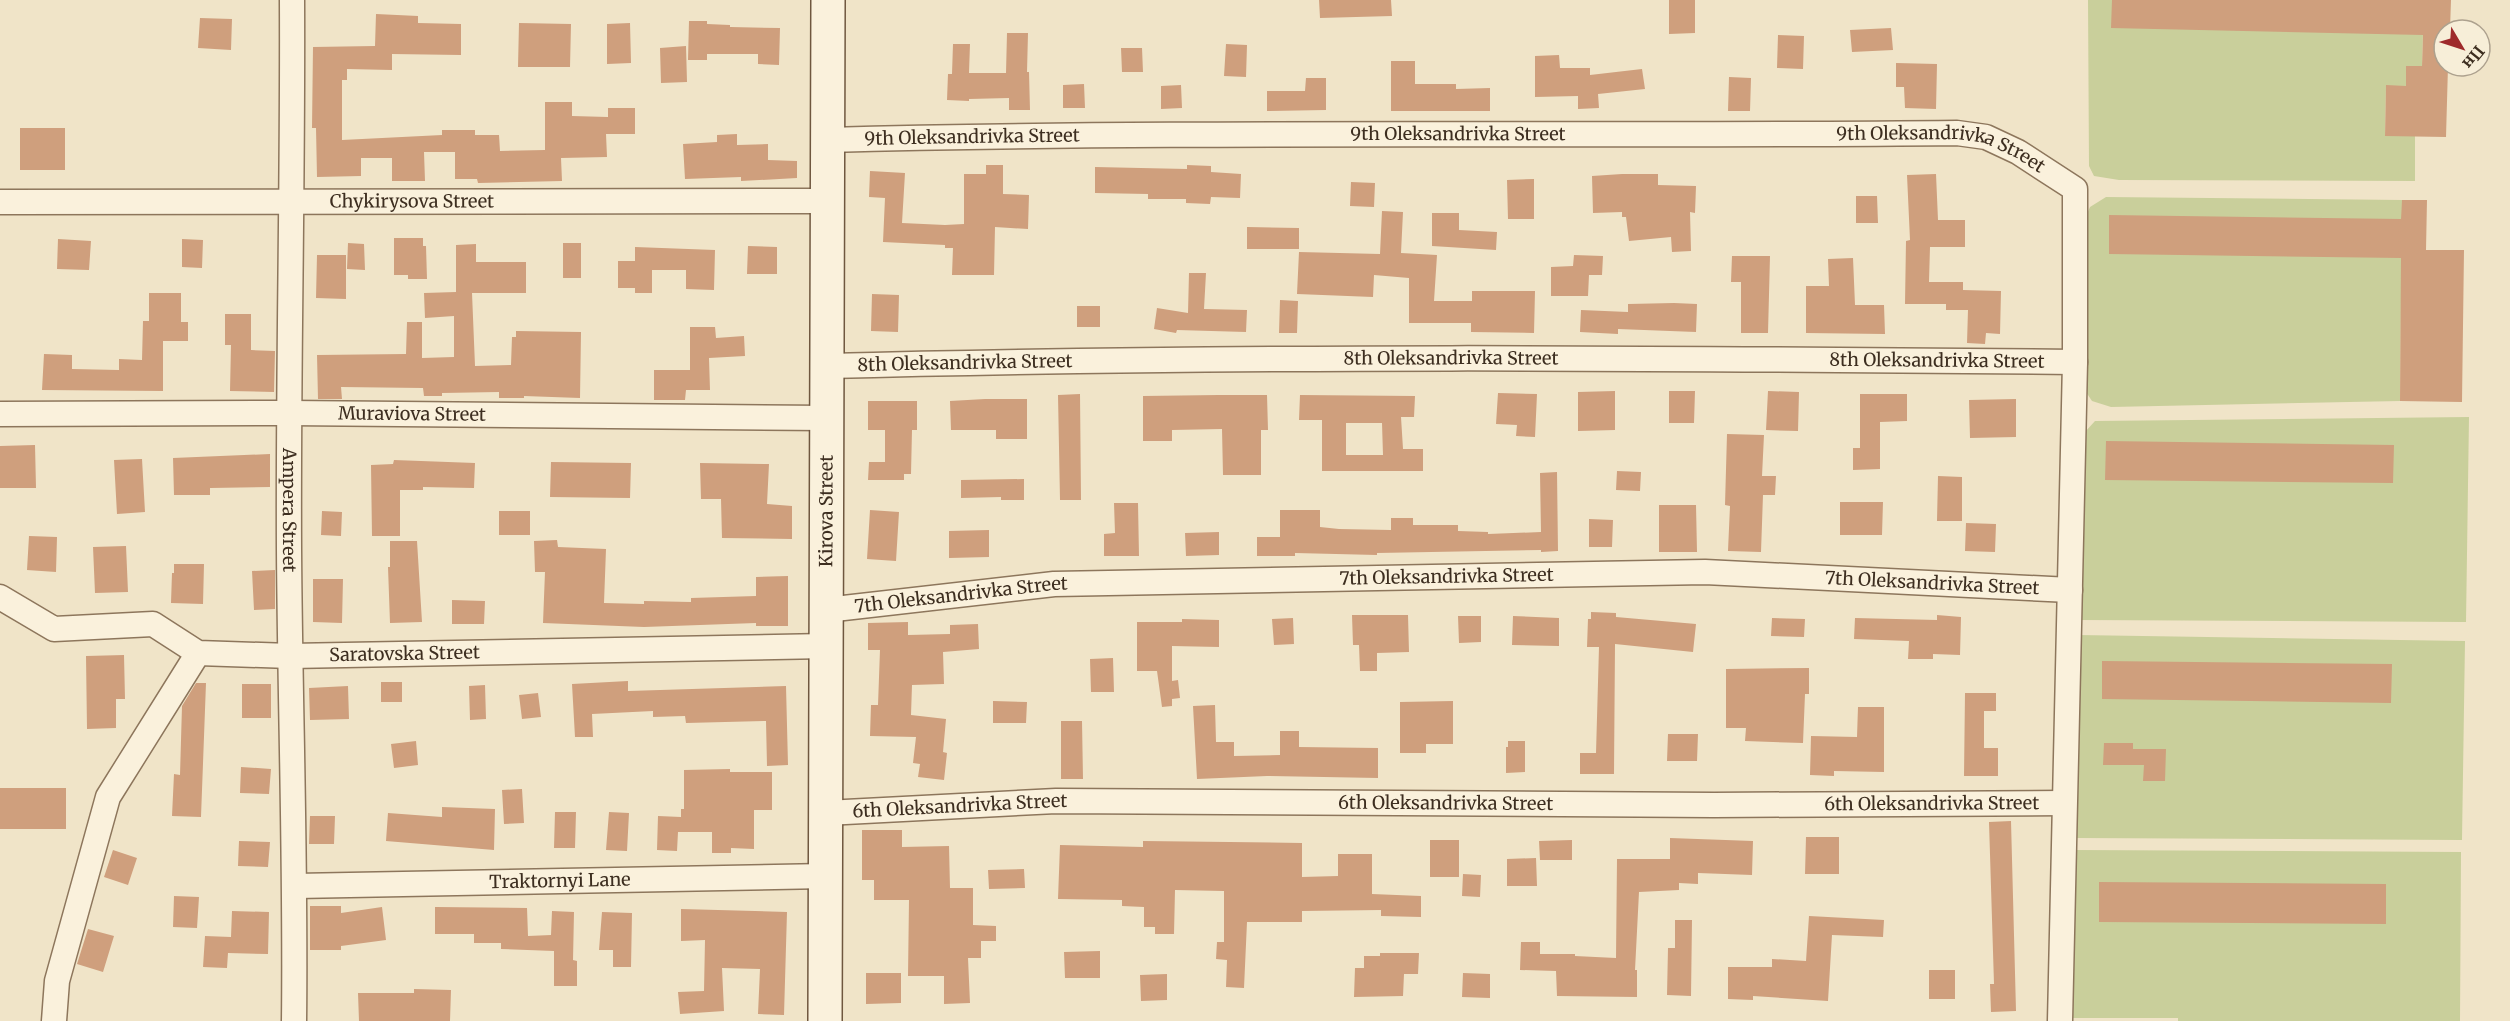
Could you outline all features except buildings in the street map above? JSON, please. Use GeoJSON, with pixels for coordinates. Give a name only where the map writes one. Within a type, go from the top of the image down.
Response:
{"type":"FeatureCollection","features":[{"type":"Feature","properties":{"kind":"street","name":"Ampera Street"},"geometry":{"type":"LineString","coordinates":[[292,0],[293,201],[288,413],[290,656],[296,886],[294,1021]]}},
{"type":"Feature","properties":{"kind":"street","name":"Kirova Street"},"geometry":{"type":"LineString","coordinates":[[825,1021],[828,0]]}},
{"type":"Feature","properties":{"kind":"street","name":"9th Oleksandrivka Street"},"geometry":{"type":"LineString","coordinates":[[828,140],[1042,134],[1708,136],[1957,133],[1986,137],[2018,152],[2075,189],[2075,362]]}},
{"type":"Feature","properties":{"kind":"street","name":"Chykirysova Street"},"geometry":{"type":"LineString","coordinates":[[0,202],[826,201]]}},
{"type":"Feature","properties":{"kind":"street","name":"8th Oleksandrivka Street"},"geometry":{"type":"LineString","coordinates":[[827,366],[1053,360],[1721,358],[2075,362]]}},
{"type":"Feature","properties":{"kind":"street"},"geometry":{"type":"LineString","coordinates":[[2060,1021],[2075,362]]}},
{"type":"Feature","properties":{"kind":"street","name":"Muraviova Street"},"geometry":{"type":"LineString","coordinates":[[0,414],[288,413],[826,418]]}},
{"type":"Feature","properties":{"kind":"street","name":"7th Oleksandrivka Street"},"geometry":{"type":"LineString","coordinates":[[826,610],[1054,584],[1705,572],[2070,590]]}},
{"type":"Feature","properties":{"kind":"street"},"geometry":{"type":"LineString","coordinates":[[0,597],[54,629],[153,624],[198,653],[108,797],[57,981],[54,1021]]}},
{"type":"Feature","properties":{"kind":"street","name":"Saratovska Street"},"geometry":{"type":"LineString","coordinates":[[198,653],[290,656],[826,646]]}},
{"type":"Feature","properties":{"kind":"street","name":"6th Oleksandrivka Street"},"geometry":{"type":"LineString","coordinates":[[826,813],[1056,801],[1702,805],[2064,803]]}},
{"type":"Feature","properties":{"kind":"street","name":"Traktornyi Lane"},"geometry":{"type":"LineString","coordinates":[[296,886],[826,876]]}},
{"type":"Feature","properties":{"kind":"green space"},"geometry":{"type":"Polygon","coordinates":[[[2088,0],[2424,0],[2422,66],[2407,66],[2406,86],[2386,86],[2385,135],[2415,136],[2415,181],[2119,180],[2094,176],[2089,166],[2088,0]]]}},
{"type":"Feature","properties":{"kind":"green space"},"geometry":{"type":"Polygon","coordinates":[[[2106,197],[2402,200],[2400,401],[2111,407],[2092,401],[2082,386],[2084,221],[2090,207],[2106,197]]]}},
{"type":"Feature","properties":{"kind":"green space"},"geometry":{"type":"Polygon","coordinates":[[[2469,417],[2466,622],[2078,620],[2085,432],[2095,421],[2469,417]]]}},
{"type":"Feature","properties":{"kind":"green space"},"geometry":{"type":"Polygon","coordinates":[[[2078,635],[2465,641],[2462,840],[2074,838],[2078,635]]]}},
{"type":"Feature","properties":{"kind":"green space"},"geometry":{"type":"Polygon","coordinates":[[[2074,850],[2461,852],[2460,1021],[2178,1021],[2178,1018],[2073,1018],[2074,850]]]}}]}
